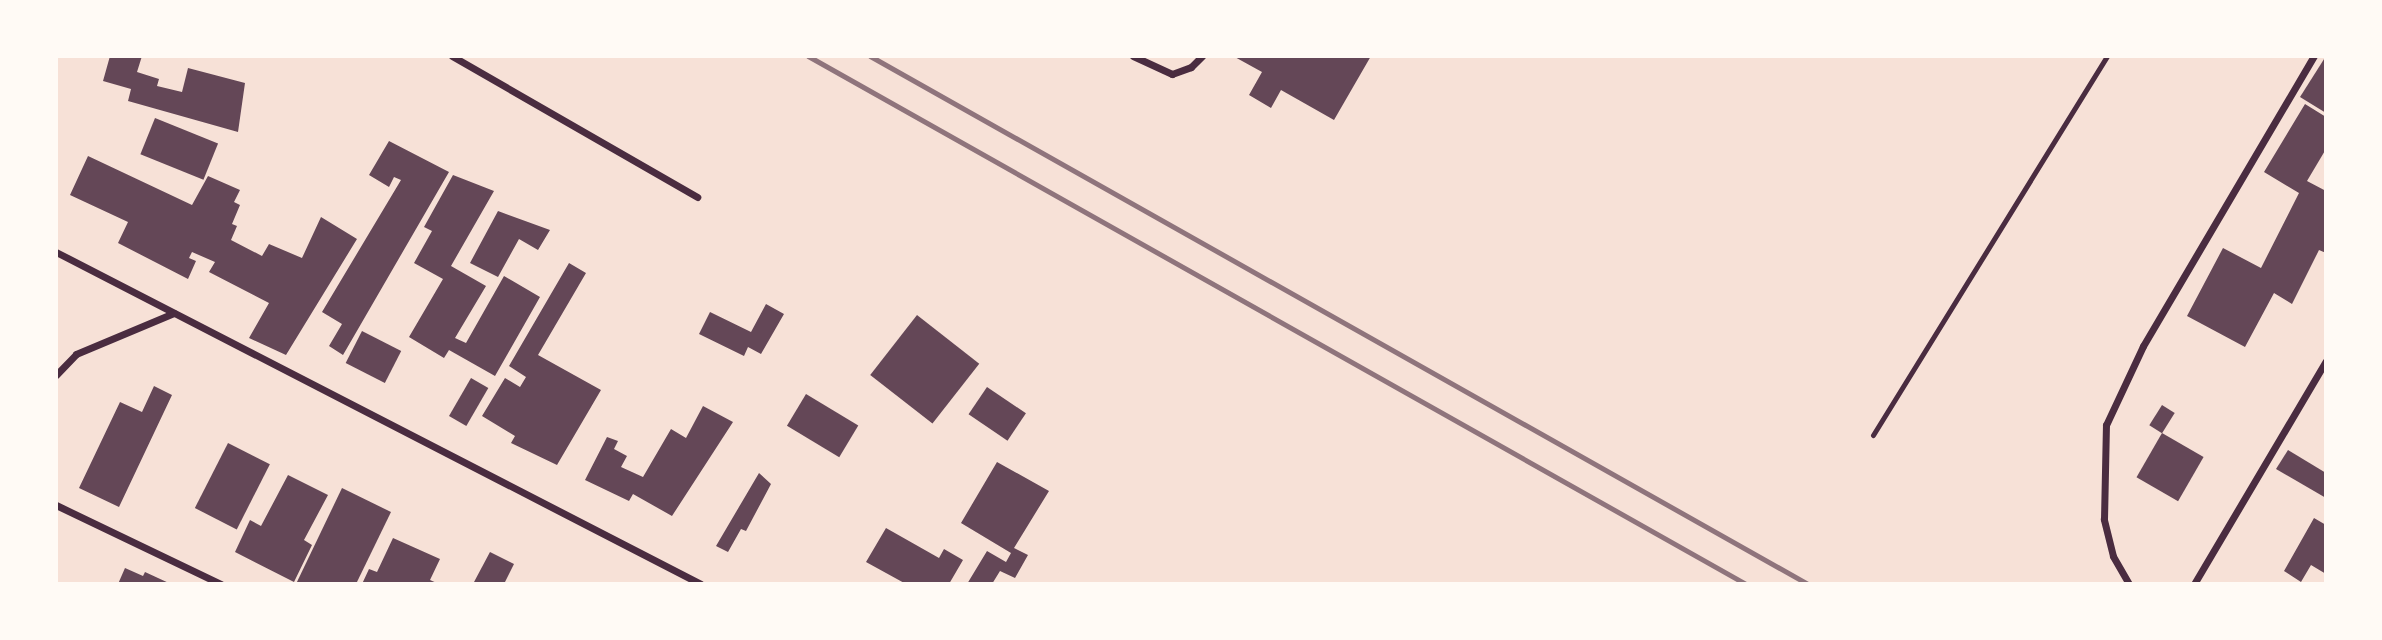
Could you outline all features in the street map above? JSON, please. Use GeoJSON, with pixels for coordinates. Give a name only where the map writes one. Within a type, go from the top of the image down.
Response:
{"type":"FeatureCollection","features":[{"type":"Feature","properties":{"kind":"street"},"geometry":{"type":"LineString","coordinates":[[452,56],[697,197]]}},
{"type":"Feature","properties":{"kind":"street"},"geometry":{"type":"LineString","coordinates":[[1133,56],[1163,71],[1182,71],[1202,56]]}},
{"type":"Feature","properties":{"kind":"street"},"geometry":{"type":"LineString","coordinates":[[2129,584],[2113,556],[2104,519],[2106,425],[2143,346],[2314,56]]}},
{"type":"Feature","properties":{"kind":"street"},"geometry":{"type":"LineString","coordinates":[[56,252],[701,584]]}},
{"type":"Feature","properties":{"kind":"street"},"geometry":{"type":"LineString","coordinates":[[56,375],[76,354],[174,313]]}},
{"type":"Feature","properties":{"kind":"street"},"geometry":{"type":"LineString","coordinates":[[2194,584],[2326,361]]}},
{"type":"Feature","properties":{"kind":"street"},"geometry":{"type":"LineString","coordinates":[[56,505],[221,584]]}},
{"type":"Feature","properties":{"kind":"lane"},"geometry":{"type":"LineString","coordinates":[[1873,435],[2107,56]]}},
{"type":"Feature","properties":{"kind":"building"},"geometry":{"type":"Polygon","coordinates":[[[110,56],[142,56],[137,72],[159,79],[157,86],[182,92],[188,68],[245,83],[238,132],[128,101],[131,89],[103,81],[110,56]]]}},
{"type":"Feature","properties":{"kind":"building"},"geometry":{"type":"Polygon","coordinates":[[[1233,56],[1371,56],[1334,120],[1281,90],[1271,108],[1249,95],[1262,72],[1233,56]]]}},
{"type":"Feature","properties":{"kind":"building"},"geometry":{"type":"Polygon","coordinates":[[[2326,56],[2326,113],[2300,97],[2326,56]]]}},
{"type":"Feature","properties":{"kind":"building"},"geometry":{"type":"Polygon","coordinates":[[[2305,104],[2326,117],[2326,149],[2307,181],[2326,191],[2326,253],[2319,250],[2292,304],[2274,293],[2245,347],[2187,316],[2223,248],[2261,268],[2299,193],[2264,172],[2305,104]]]}},
{"type":"Feature","properties":{"kind":"building"},"geometry":{"type":"Polygon","coordinates":[[[155,118],[218,143],[203,180],[140,154],[155,118]]]}},
{"type":"Feature","properties":{"kind":"building"},"geometry":{"type":"Polygon","coordinates":[[[389,141],[449,172],[343,355],[329,346],[342,324],[322,312],[401,180],[394,177],[389,187],[369,175],[389,141]]]}},
{"type":"Feature","properties":{"kind":"building"},"geometry":{"type":"Polygon","coordinates":[[[88,156],[192,205],[208,176],[240,190],[234,202],[240,205],[232,224],[237,226],[231,240],[262,256],[269,244],[302,258],[321,217],[357,239],[286,355],[249,338],[269,303],[209,272],[215,262],[192,252],[189,258],[196,261],[188,279],[118,243],[128,222],[70,195],[88,156]]]}},
{"type":"Feature","properties":{"kind":"building"},"geometry":{"type":"Polygon","coordinates":[[[453,175],[494,191],[451,266],[486,286],[455,338],[466,343],[504,276],[540,297],[495,376],[449,350],[444,358],[409,337],[443,279],[414,263],[432,231],[424,227],[453,175]]]}},
{"type":"Feature","properties":{"kind":"building"},"geometry":{"type":"Polygon","coordinates":[[[498,211],[550,230],[538,250],[519,239],[498,277],[470,263],[498,211]]]}},
{"type":"Feature","properties":{"kind":"building"},"geometry":{"type":"Polygon","coordinates":[[[569,263],[586,273],[538,355],[601,390],[557,465],[511,443],[515,436],[482,416],[505,378],[520,387],[526,377],[509,366],[569,263]]]}},
{"type":"Feature","properties":{"kind":"building"},"geometry":{"type":"Polygon","coordinates":[[[766,304],[784,314],[761,354],[748,347],[744,356],[699,334],[710,312],[751,332],[766,304]]]}},
{"type":"Feature","properties":{"kind":"building"},"geometry":{"type":"Polygon","coordinates":[[[917,315],[979,364],[932,424],[870,375],[917,315]]]}},
{"type":"Feature","properties":{"kind":"building"},"geometry":{"type":"Polygon","coordinates":[[[362,331],[401,351],[385,383],[346,363],[362,331]]]}},
{"type":"Feature","properties":{"kind":"building"},"geometry":{"type":"Polygon","coordinates":[[[471,378],[488,388],[466,426],[449,416],[471,378]]]}},
{"type":"Feature","properties":{"kind":"building"},"geometry":{"type":"Polygon","coordinates":[[[154,386],[172,395],[119,507],[79,488],[120,402],[142,412],[154,386]]]}},
{"type":"Feature","properties":{"kind":"building"},"geometry":{"type":"Polygon","coordinates":[[[987,387],[1026,413],[1008,441],[969,414],[987,387]]]}},
{"type":"Feature","properties":{"kind":"building"},"geometry":{"type":"Polygon","coordinates":[[[806,394],[858,425],[839,457],[787,426],[806,394]]]}},
{"type":"Feature","properties":{"kind":"building"},"geometry":{"type":"Polygon","coordinates":[[[2162,405],[2175,413],[2162,433],[2149,425],[2162,405]]]}},
{"type":"Feature","properties":{"kind":"building"},"geometry":{"type":"Polygon","coordinates":[[[703,406],[733,422],[672,516],[633,494],[629,501],[585,480],[607,437],[618,441],[614,449],[627,456],[621,467],[643,477],[671,429],[686,438],[703,406]]]}},
{"type":"Feature","properties":{"kind":"building"},"geometry":{"type":"Polygon","coordinates":[[[2162,433],[2204,457],[2178,501],[2136,477],[2162,433]]]}},
{"type":"Feature","properties":{"kind":"building"},"geometry":{"type":"Polygon","coordinates":[[[228,443],[270,464],[237,529],[195,508],[228,443]]]}},
{"type":"Feature","properties":{"kind":"building"},"geometry":{"type":"Polygon","coordinates":[[[2288,450],[2326,473],[2326,498],[2276,469],[2288,450]]]}},
{"type":"Feature","properties":{"kind":"building"},"geometry":{"type":"Polygon","coordinates":[[[997,462],[1049,491],[1014,548],[1028,555],[1015,578],[1000,571],[992,584],[967,584],[987,551],[1006,562],[1011,553],[961,523],[997,462]]]}},
{"type":"Feature","properties":{"kind":"building"},"geometry":{"type":"Polygon","coordinates":[[[759,473],[771,484],[746,531],[741,529],[728,552],[716,546],[759,473]]]}},
{"type":"Feature","properties":{"kind":"building"},"geometry":{"type":"Polygon","coordinates":[[[288,475],[328,495],[304,540],[312,545],[294,582],[235,552],[250,520],[261,526],[288,475]]]}},
{"type":"Feature","properties":{"kind":"building"},"geometry":{"type":"Polygon","coordinates":[[[342,488],[391,512],[356,584],[296,584],[342,488]]]}},
{"type":"Feature","properties":{"kind":"building"},"geometry":{"type":"Polygon","coordinates":[[[2314,518],[2326,525],[2326,574],[2311,565],[2301,582],[2284,571],[2314,518]]]}},
{"type":"Feature","properties":{"kind":"building"},"geometry":{"type":"Polygon","coordinates":[[[886,528],[939,558],[944,549],[963,560],[949,584],[906,584],[866,562],[886,528]]]}},
{"type":"Feature","properties":{"kind":"building"},"geometry":{"type":"Polygon","coordinates":[[[393,538],[440,559],[430,580],[439,584],[362,584],[369,569],[377,572],[393,538]]]}},
{"type":"Feature","properties":{"kind":"building"},"geometry":{"type":"Polygon","coordinates":[[[490,552],[514,564],[504,584],[474,582],[490,552]]]}},
{"type":"Feature","properties":{"kind":"building"},"geometry":{"type":"Polygon","coordinates":[[[125,568],[143,576],[145,572],[171,584],[118,584],[125,568]]]}},
{"type":"Feature","properties":{"kind":"railway"},"geometry":{"type":"LineString","coordinates":[[808,56],[1746,584]]}},
{"type":"Feature","properties":{"kind":"railway"},"geometry":{"type":"LineString","coordinates":[[870,56],[1808,584]]}}]}
